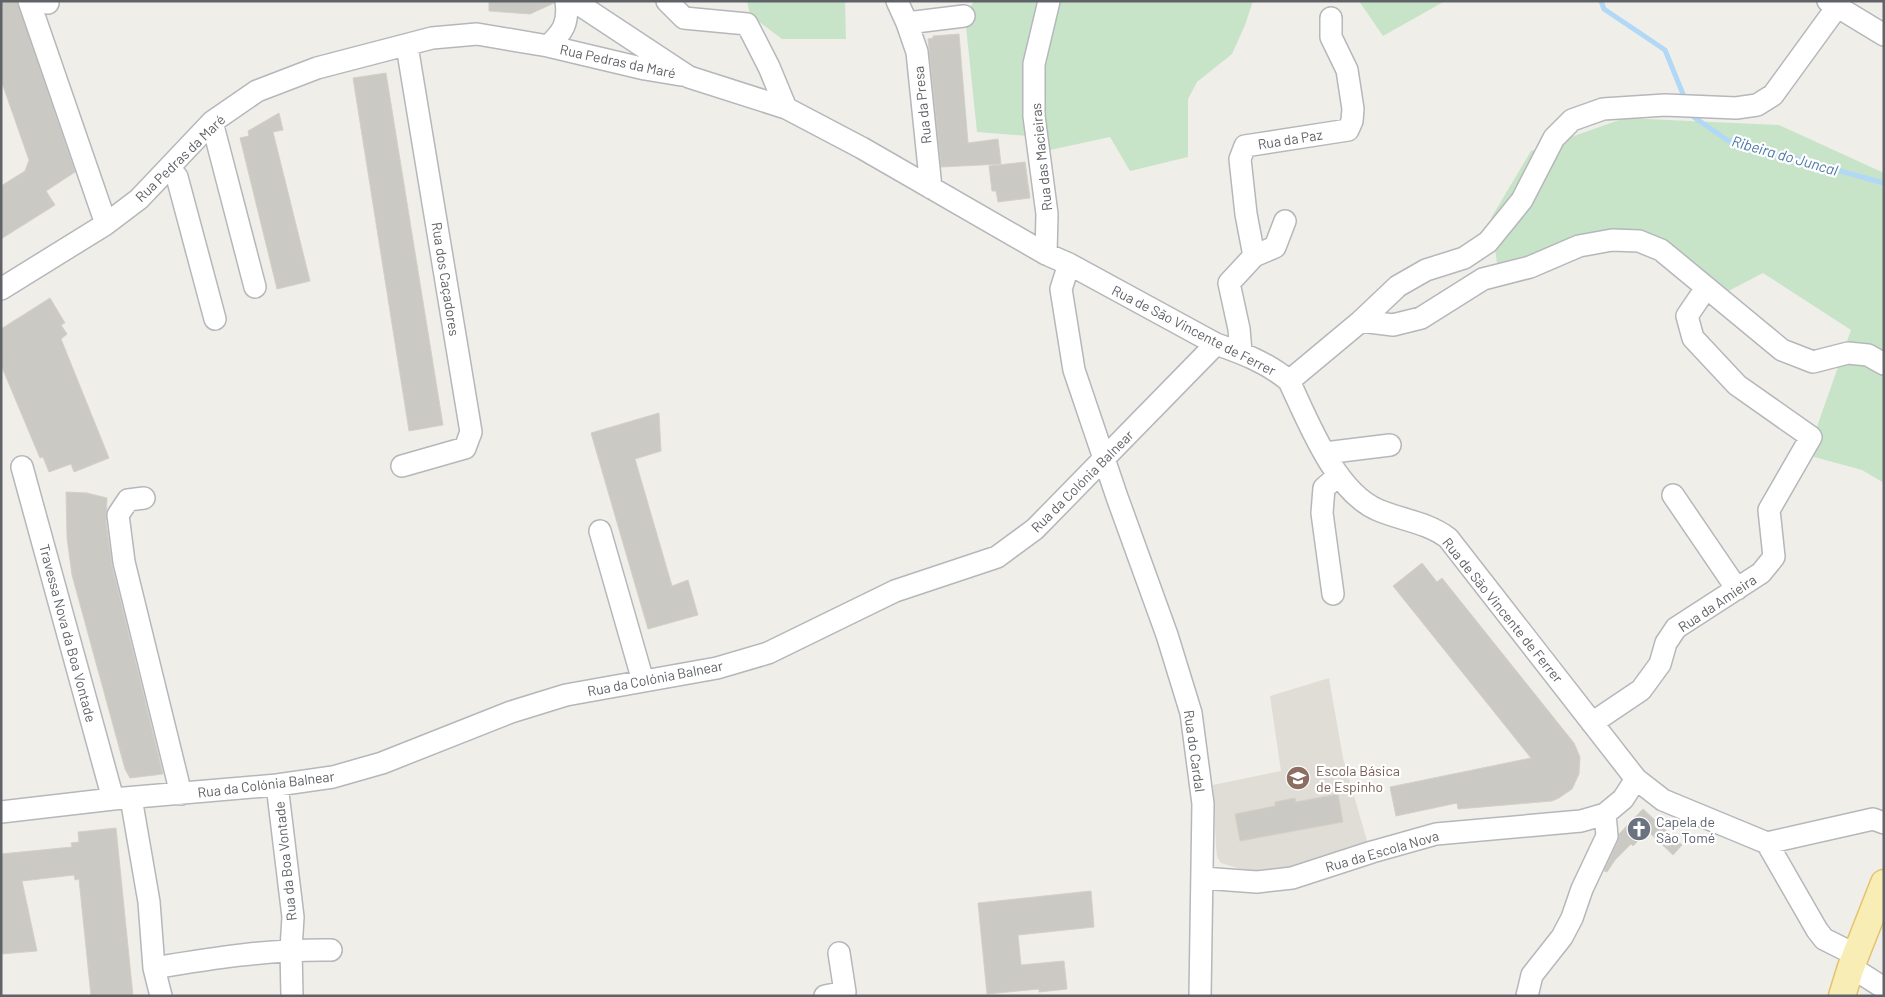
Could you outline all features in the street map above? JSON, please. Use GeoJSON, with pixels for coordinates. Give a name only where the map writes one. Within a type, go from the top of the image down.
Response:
{"type":"FeatureCollection","features":[{"type":"Feature","properties":{"kind":"main road"},"geometry":{"type":"LineString","coordinates":[[1842,996],[1884,883]]}},
{"type":"Feature","properties":{"kind":"street","name":"Rua Pedras da Maré"},"geometry":{"type":"LineString","coordinates":[[548,46],[565,26],[566,1]]}},
{"type":"Feature","properties":{"kind":"street","name":"Rua de São Vincente de Ferrer"},"geometry":{"type":"LineString","coordinates":[[574,1],[689,77],[786,108],[862,148],[1046,254],[1070,264],[1216,344],[1240,352],[1279,373],[1289,381],[1338,476],[1349,490],[1361,501],[1378,510],[1437,529],[1448,538],[1636,779],[1663,800],[1767,843]]}},
{"type":"Feature","properties":{"kind":"street"},"geometry":{"type":"LineString","coordinates":[[667,1],[684,18],[747,24],[769,67],[786,108]]}},
{"type":"Feature","properties":{"kind":"street","name":"Rua da Presa"},"geometry":{"type":"LineString","coordinates":[[897,1],[907,23],[916,52],[931,188]]}},
{"type":"Feature","properties":{"kind":"street","name":"Rua das Macieiras"},"geometry":{"type":"LineString","coordinates":[[1046,254],[1047,214],[1034,116],[1034,64],[1049,1]]}},
{"type":"Feature","properties":{"kind":"street"},"geometry":{"type":"LineString","coordinates":[[41,2],[106,224]]}},
{"type":"Feature","properties":{"kind":"street"},"geometry":{"type":"LineString","coordinates":[[1289,381],[1361,322],[1398,286],[1426,270],[1464,258],[1488,242],[1522,200],[1554,138],[1572,120],[1603,109],[1666,105],[1736,108],[1757,105],[1773,95],[1833,4],[1884,35]]}},
{"type":"Feature","properties":{"kind":"street"},"geometry":{"type":"LineString","coordinates":[[907,23],[964,16]]}},
{"type":"Feature","properties":{"kind":"street","name":"Rua da Paz"},"geometry":{"type":"LineString","coordinates":[[1254,256],[1246,214],[1240,159],[1246,146],[1348,130],[1352,121],[1353,109],[1347,70],[1331,37],[1331,18]]}},
{"type":"Feature","properties":{"kind":"street","name":"Rua Pedras da Maré"},"geometry":{"type":"LineString","coordinates":[[1,290],[106,224],[140,199],[212,122],[257,91],[317,68],[432,38],[477,34],[548,46],[645,69],[689,77]]}},
{"type":"Feature","properties":{"kind":"street","name":"Rua dos Caçadores"},"geometry":{"type":"LineString","coordinates":[[402,466],[465,448],[471,432],[407,46]]}},
{"type":"Feature","properties":{"kind":"street"},"geometry":{"type":"LineString","coordinates":[[212,122],[255,287]]}},
{"type":"Feature","properties":{"kind":"street"},"geometry":{"type":"LineString","coordinates":[[169,168],[177,177],[215,319]]}},
{"type":"Feature","properties":{"kind":"street"},"geometry":{"type":"LineString","coordinates":[[1240,352],[1239,329],[1229,283],[1254,256],[1275,247],[1285,221]]}},
{"type":"Feature","properties":{"kind":"street"},"geometry":{"type":"LineString","coordinates":[[1361,322],[1394,325],[1421,318],[1483,279],[1530,267],[1579,246],[1612,240],[1639,240],[1661,250],[1782,350],[1814,362],[1848,353],[1868,355],[1884,364]]}},
{"type":"Feature","properties":{"kind":"street","name":"Rua do Cardal"},"geometry":{"type":"LineString","coordinates":[[1070,264],[1061,289],[1074,370],[1167,635],[1191,713],[1202,804],[1200,996]]}},
{"type":"Feature","properties":{"kind":"street","name":"Rua da Amieira"},"geometry":{"type":"LineString","coordinates":[[1592,723],[1641,690],[1660,664],[1666,643],[1676,628],[1761,573],[1774,557],[1769,510],[1811,437],[1737,385],[1693,338],[1687,316],[1706,288]]}},
{"type":"Feature","properties":{"kind":"street","name":"Rua da Colónia Balnear"},"geometry":{"type":"LineString","coordinates":[[1,812],[333,778],[382,763],[511,712],[566,695],[717,668],[768,653],[895,591],[997,557],[1035,529],[1216,344]]}},
{"type":"Feature","properties":{"kind":"street"},"geometry":{"type":"LineString","coordinates":[[1326,453],[1390,445]]}},
{"type":"Feature","properties":{"kind":"street","name":"Travessa Nova da Boa Vontade"},"geometry":{"type":"LineString","coordinates":[[22,467],[122,799],[148,902],[154,968],[161,996]]}},
{"type":"Feature","properties":{"kind":"street"},"geometry":{"type":"LineString","coordinates":[[1333,594],[1322,513],[1324,488],[1338,476]]}},
{"type":"Feature","properties":{"kind":"street"},"geometry":{"type":"LineString","coordinates":[[1673,495],[1737,589]]}},
{"type":"Feature","properties":{"kind":"street"},"geometry":{"type":"LineString","coordinates":[[144,498],[128,500],[118,515],[119,524],[124,562],[181,794]]}},
{"type":"Feature","properties":{"kind":"street"},"geometry":{"type":"LineString","coordinates":[[600,531],[643,681]]}},
{"type":"Feature","properties":{"kind":"street","name":"Rua da Escola Nova"},"geometry":{"type":"LineString","coordinates":[[1202,878],[1257,882],[1292,878],[1436,834],[1580,821],[1605,814],[1623,800],[1636,779]]}},
{"type":"Feature","properties":{"kind":"street","name":"Rua da Boa Vontade"},"geometry":{"type":"LineString","coordinates":[[277,785],[293,917],[291,949],[292,996]]}},
{"type":"Feature","properties":{"kind":"street"},"geometry":{"type":"LineString","coordinates":[[1527,996],[1532,975],[1562,936],[1572,918],[1582,889],[1607,836],[1605,814]]}},
{"type":"Feature","properties":{"kind":"street"},"geometry":{"type":"LineString","coordinates":[[1884,823],[1873,819],[1767,843],[1824,939],[1854,961],[1884,988]]}},
{"type":"Feature","properties":{"kind":"street"},"geometry":{"type":"LineString","coordinates":[[154,968],[216,957],[291,949],[332,950]]}},
{"type":"Feature","properties":{"kind":"street"},"geometry":{"type":"LineString","coordinates":[[825,996],[845,992],[839,953]]}},
{"type":"Feature","properties":{"kind":"shaded area","name":"Escola Básica de Espinho"},"geometry":{"type":"Polygon","coordinates":[[[1329,678],[1343,758],[1368,844],[1277,870],[1257,872],[1221,863],[1217,857],[1213,785],[1281,771],[1270,696],[1329,678]]]}},
{"type":"Feature","properties":{"kind":"green space"},"geometry":{"type":"Polygon","coordinates":[[[747,1],[845,1],[846,39],[782,39],[750,15],[747,1]]]}},
{"type":"Feature","properties":{"kind":"green space"},"geometry":{"type":"Polygon","coordinates":[[[974,1],[1253,1],[1232,54],[1197,82],[1188,99],[1188,157],[1130,171],[1110,137],[1050,150],[1029,136],[977,132],[965,17],[974,1]]]}},
{"type":"Feature","properties":{"kind":"green space"},"geometry":{"type":"Polygon","coordinates":[[[1359,1],[1445,1],[1383,36],[1359,1]]]}},
{"type":"Feature","properties":{"kind":"green space"},"geometry":{"type":"Polygon","coordinates":[[[1625,118],[1779,125],[1884,173],[1884,483],[1862,470],[1807,455],[1851,330],[1763,273],[1719,296],[1631,238],[1567,255],[1500,286],[1491,218],[1531,151],[1625,118]]]}},
{"type":"Feature","properties":{"kind":"building"},"geometry":{"type":"Polygon","coordinates":[[[1,1],[17,1],[75,172],[46,191],[55,205],[1,239],[1,186],[25,171],[29,160],[1,80],[1,1]]]}},
{"type":"Feature","properties":{"kind":"building"},"geometry":{"type":"Polygon","coordinates":[[[489,1],[554,1],[554,3],[530,14],[489,11],[489,1]]]}},
{"type":"Feature","properties":{"kind":"building"},"geometry":{"type":"Polygon","coordinates":[[[959,34],[968,143],[998,139],[1001,164],[941,167],[928,39],[933,38],[933,36],[959,34]]]}},
{"type":"Feature","properties":{"kind":"building"},"geometry":{"type":"Polygon","coordinates":[[[386,73],[443,425],[409,431],[353,78],[386,73]]]}},
{"type":"Feature","properties":{"kind":"building"},"geometry":{"type":"Polygon","coordinates":[[[279,113],[283,130],[273,132],[310,281],[277,289],[240,138],[249,136],[248,131],[279,113]]]}},
{"type":"Feature","properties":{"kind":"building"},"geometry":{"type":"Polygon","coordinates":[[[1025,162],[1030,198],[998,202],[996,191],[992,191],[989,166],[1025,162]]]}},
{"type":"Feature","properties":{"kind":"building"},"geometry":{"type":"Polygon","coordinates":[[[50,298],[65,323],[61,325],[67,334],[61,339],[109,458],[74,472],[71,464],[49,472],[43,457],[40,458],[1,365],[1,329],[50,298]]]}},
{"type":"Feature","properties":{"kind":"building"},"geometry":{"type":"Polygon","coordinates":[[[659,413],[661,451],[635,459],[672,586],[688,580],[698,615],[648,629],[591,433],[659,413]]]}},
{"type":"Feature","properties":{"kind":"building"},"geometry":{"type":"Polygon","coordinates":[[[66,492],[87,493],[107,498],[106,522],[112,565],[163,774],[130,778],[125,769],[72,575],[67,538],[66,492]]]}},
{"type":"Feature","properties":{"kind":"building"},"geometry":{"type":"Polygon","coordinates":[[[1422,563],[1437,582],[1442,578],[1574,743],[1580,757],[1579,774],[1572,789],[1559,798],[1552,801],[1458,809],[1457,803],[1396,816],[1390,787],[1531,758],[1393,586],[1422,563]]]}},
{"type":"Feature","properties":{"kind":"building"},"geometry":{"type":"Polygon","coordinates":[[[1338,794],[1343,822],[1240,841],[1235,814],[1275,806],[1275,802],[1295,798],[1296,802],[1338,794]]]}},
{"type":"Feature","properties":{"kind":"building"},"geometry":{"type":"Polygon","coordinates":[[[1643,809],[1682,845],[1673,855],[1650,833],[1647,837],[1644,835],[1633,846],[1631,844],[1615,860],[1607,872],[1604,871],[1618,841],[1619,834],[1643,809]]]}},
{"type":"Feature","properties":{"kind":"building"},"geometry":{"type":"Polygon","coordinates":[[[116,828],[133,996],[91,996],[79,879],[75,880],[74,875],[22,881],[37,951],[1,954],[1,854],[72,847],[71,843],[79,842],[78,832],[116,828]]]}},
{"type":"Feature","properties":{"kind":"building"},"geometry":{"type":"Polygon","coordinates":[[[1091,891],[1094,927],[1018,935],[1021,965],[1064,961],[1067,989],[1039,992],[1039,989],[987,994],[978,903],[1091,891]]]}},
{"type":"Feature","properties":{"kind":"waterway","name":"Ribeira do Juncal"},"geometry":{"type":"LineString","coordinates":[[1601,1],[1604,9],[1665,50],[1685,99]]}},
{"type":"Feature","properties":{"kind":"waterway","name":"Ribeira do Juncal"},"geometry":{"type":"LineString","coordinates":[[1691,115],[1727,140],[1884,183]]}},
{"type":"Feature","properties":{"kind":"place","name":"Escola Básica de Espinho"},"geometry":{"type":"Point","coordinates":[1298,778]}},
{"type":"Feature","properties":{"kind":"place","name":"Capela de São Tomé"},"geometry":{"type":"Point","coordinates":[1639,829]}}]}
